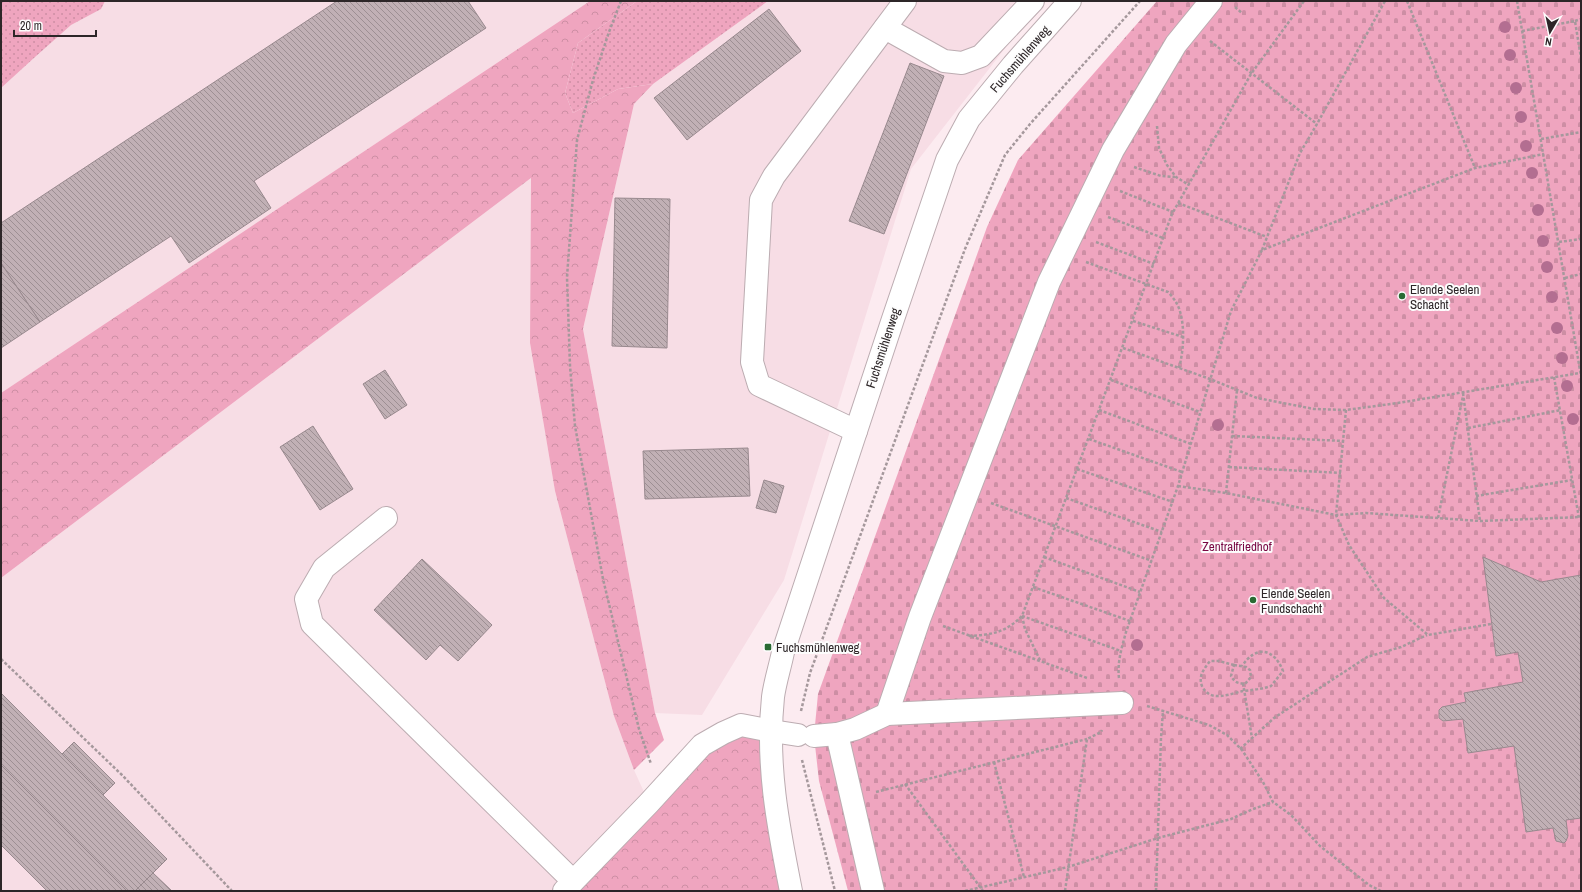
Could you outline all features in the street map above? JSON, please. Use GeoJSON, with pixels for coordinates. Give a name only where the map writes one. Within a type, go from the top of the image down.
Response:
{"type":"FeatureCollection","features":[{"type":"Feature","properties":{"kind":"street"},"geometry":{"type":"LineString","coordinates":[[856,431],[759,385],[752,362],[762,200],[774,176],[905,1]]}},
{"type":"Feature","properties":{"kind":"street"},"geometry":{"type":"LineString","coordinates":[[885,28],[944,61],[962,63],[982,56],[1033,1]]}},
{"type":"Feature","properties":{"kind":"street","name":"Fuchsmühlenweg"},"geometry":{"type":"LineString","coordinates":[[790,891],[776,811],[771,770],[773,696],[783,652],[947,160],[969,119],[1013,65],[1070,1]]}},
{"type":"Feature","properties":{"kind":"street"},"geometry":{"type":"LineString","coordinates":[[887,714],[920,617],[1049,282],[1109,158],[1176,44],[1211,1]]}},
{"type":"Feature","properties":{"kind":"street"},"geometry":{"type":"LineString","coordinates":[[386,518],[324,568],[306,599],[312,624],[568,886],[649,803],[702,745],[741,725],[806,736],[837,734],[855,729],[887,714],[1112,704]]}},
{"type":"Feature","properties":{"kind":"street"},"geometry":{"type":"LineString","coordinates":[[837,734],[873,891]]}},
{"type":"Feature","properties":{"kind":"path"},"geometry":{"type":"LineString","coordinates":[[621,1],[593,80],[577,140],[568,277],[570,366],[575,426],[603,579],[639,729],[660,790]]}},
{"type":"Feature","properties":{"kind":"path"},"geometry":{"type":"LineString","coordinates":[[835,891],[800,753],[806,736],[800,713],[810,673],[965,249],[1005,155],[1030,124],[1140,1]]}},
{"type":"Feature","properties":{"kind":"path"},"geometry":{"type":"LineString","coordinates":[[969,636],[983,636],[1004,630],[1013,625],[1022,616],[1173,212],[1251,74],[1304,1]]}},
{"type":"Feature","properties":{"kind":"path"},"geometry":{"type":"LineString","coordinates":[[852,798],[1088,739],[1101,732],[1112,704],[1121,652],[1130,621],[1178,486],[1231,311],[1262,250],[1300,153],[1385,1]]}},
{"type":"Feature","properties":{"kind":"path"},"geometry":{"type":"LineString","coordinates":[[1408,1],[1475,168]]}},
{"type":"Feature","properties":{"kind":"path"},"geometry":{"type":"LineString","coordinates":[[1517,1],[1581,376]]}},
{"type":"Feature","properties":{"kind":"path"},"geometry":{"type":"LineString","coordinates":[[1522,31],[1581,20]]}},
{"type":"Feature","properties":{"kind":"path"},"geometry":{"type":"LineString","coordinates":[[1575,21],[1581,58]]}},
{"type":"Feature","properties":{"kind":"path"},"geometry":{"type":"LineString","coordinates":[[1191,26],[1317,124]]}},
{"type":"Feature","properties":{"kind":"path"},"geometry":{"type":"LineString","coordinates":[[1141,104],[1151,114],[1157,123],[1159,148],[1167,165],[1176,177],[1189,185]]}},
{"type":"Feature","properties":{"kind":"path"},"geometry":{"type":"LineString","coordinates":[[1541,139],[1581,132]]}},
{"type":"Feature","properties":{"kind":"path"},"geometry":{"type":"LineString","coordinates":[[1262,250],[1475,168],[1544,154]]}},
{"type":"Feature","properties":{"kind":"path"},"geometry":{"type":"LineString","coordinates":[[1109,158],[1161,176],[1176,177]]}},
{"type":"Feature","properties":{"kind":"path"},"geometry":{"type":"LineString","coordinates":[[1097,183],[1173,212]]}},
{"type":"Feature","properties":{"kind":"path"},"geometry":{"type":"LineString","coordinates":[[1178,203],[1267,237]]}},
{"type":"Feature","properties":{"kind":"path"},"geometry":{"type":"LineString","coordinates":[[1084,209],[1163,238]]}},
{"type":"Feature","properties":{"kind":"path"},"geometry":{"type":"LineString","coordinates":[[1072,233],[1154,264]]}},
{"type":"Feature","properties":{"kind":"path"},"geometry":{"type":"LineString","coordinates":[[1559,242],[1581,239]]}},
{"type":"Feature","properties":{"kind":"path"},"geometry":{"type":"LineString","coordinates":[[1063,253],[1168,292],[1177,303],[1181,317],[1183,337],[1182,356],[1179,368]]}},
{"type":"Feature","properties":{"kind":"path"},"geometry":{"type":"LineString","coordinates":[[1565,278],[1581,274]]}},
{"type":"Feature","properties":{"kind":"path"},"geometry":{"type":"LineString","coordinates":[[1133,320],[1183,337]]}},
{"type":"Feature","properties":{"kind":"path"},"geometry":{"type":"LineString","coordinates":[[1122,348],[1210,379],[1257,398],[1306,407],[1346,410],[1463,393],[1580,372]]}},
{"type":"Feature","properties":{"kind":"path"},"geometry":{"type":"LineString","coordinates":[[1178,486],[1226,493],[1336,515],[1366,514],[1480,521],[1580,518],[1554,377]]}},
{"type":"Feature","properties":{"kind":"path"},"geometry":{"type":"LineString","coordinates":[[1110,380],[1200,412]]}},
{"type":"Feature","properties":{"kind":"path"},"geometry":{"type":"LineString","coordinates":[[1226,493],[1237,390]]}},
{"type":"Feature","properties":{"kind":"path"},"geometry":{"type":"LineString","coordinates":[[1463,393],[1480,521]]}},
{"type":"Feature","properties":{"kind":"path"},"geometry":{"type":"LineString","coordinates":[[1438,518],[1463,393]]}},
{"type":"Feature","properties":{"kind":"path"},"geometry":{"type":"LineString","coordinates":[[1099,410],[1190,444]]}},
{"type":"Feature","properties":{"kind":"path"},"geometry":{"type":"LineString","coordinates":[[1346,410],[1336,515],[1349,545],[1384,598],[1428,635]]}},
{"type":"Feature","properties":{"kind":"path"},"geometry":{"type":"LineString","coordinates":[[1468,428],[1561,410]]}},
{"type":"Feature","properties":{"kind":"path"},"geometry":{"type":"LineString","coordinates":[[1232,436],[1344,441]]}},
{"type":"Feature","properties":{"kind":"path"},"geometry":{"type":"LineString","coordinates":[[1089,439],[1182,472]]}},
{"type":"Feature","properties":{"kind":"path"},"geometry":{"type":"LineString","coordinates":[[1229,467],[1341,473]]}},
{"type":"Feature","properties":{"kind":"path"},"geometry":{"type":"LineString","coordinates":[[1077,469],[1172,502]]}},
{"type":"Feature","properties":{"kind":"path"},"geometry":{"type":"LineString","coordinates":[[1476,496],[1572,480]]}},
{"type":"Feature","properties":{"kind":"path"},"geometry":{"type":"LineString","coordinates":[[968,495],[1152,561]]}},
{"type":"Feature","properties":{"kind":"path"},"geometry":{"type":"LineString","coordinates":[[1066,498],[1162,532]]}},
{"type":"Feature","properties":{"kind":"path"},"geometry":{"type":"LineString","coordinates":[[1044,557],[1140,592]]}},
{"type":"Feature","properties":{"kind":"path"},"geometry":{"type":"LineString","coordinates":[[1033,587],[1130,621]]}},
{"type":"Feature","properties":{"kind":"path"},"geometry":{"type":"LineString","coordinates":[[1022,616],[1121,652]]}},
{"type":"Feature","properties":{"kind":"path"},"geometry":{"type":"LineString","coordinates":[[1022,616],[1025,629],[1041,661]]}},
{"type":"Feature","properties":{"kind":"path"},"geometry":{"type":"LineString","coordinates":[[920,617],[1089,679]]}},
{"type":"Feature","properties":{"kind":"path"},"geometry":{"type":"LineString","coordinates":[[1240,749],[1274,718],[1367,657],[1401,647],[1428,635],[1490,624]]}},
{"type":"Feature","properties":{"kind":"path"},"geometry":{"type":"LineString","coordinates":[[1234,665],[1231,676],[1233,680],[1238,684],[1245,684],[1251,677],[1250,670],[1242,666],[1220,661],[1210,661],[1201,672],[1201,682],[1204,689],[1209,694],[1217,697],[1271,686],[1283,671],[1279,661],[1272,654],[1265,652],[1254,654],[1246,660],[1242,666]]}},
{"type":"Feature","properties":{"kind":"path"},"geometry":{"type":"LineString","coordinates":[[1,659],[122,775],[232,891]]}},
{"type":"Feature","properties":{"kind":"path"},"geometry":{"type":"LineString","coordinates":[[1243,683],[1252,738]]}},
{"type":"Feature","properties":{"kind":"path"},"geometry":{"type":"LineString","coordinates":[[1112,704],[1147,706],[1209,725],[1227,735],[1240,749],[1263,782],[1273,802],[1291,815],[1320,846],[1369,885],[1380,891]]}},
{"type":"Feature","properties":{"kind":"path"},"geometry":{"type":"LineString","coordinates":[[1156,891],[1163,711]]}},
{"type":"Feature","properties":{"kind":"path"},"geometry":{"type":"LineString","coordinates":[[1065,891],[1088,739]]}},
{"type":"Feature","properties":{"kind":"path"},"geometry":{"type":"LineString","coordinates":[[994,762],[1024,877]]}},
{"type":"Feature","properties":{"kind":"path"},"geometry":{"type":"LineString","coordinates":[[906,784],[983,891]]}},
{"type":"Feature","properties":{"kind":"path"},"geometry":{"type":"LineString","coordinates":[[965,891],[1068,867],[1158,838],[1231,819],[1252,809],[1273,802]]}},
{"type":"Feature","properties":{"kind":"shaded area"},"geometry":{"type":"Polygon","coordinates":[[[1,1],[590,1],[1,393],[1,1]]]}},
{"type":"Feature","properties":{"kind":"shaded area"},"geometry":{"type":"Polygon","coordinates":[[[768,1],[1042,1],[911,169],[784,580],[702,715],[655,713],[583,329],[634,104],[653,84],[768,1]]]}},
{"type":"Feature","properties":{"kind":"shaded area"},"geometry":{"type":"Polygon","coordinates":[[[531,178],[530,343],[555,491],[614,716],[634,770],[649,803],[564,891],[1,891],[1,578],[531,178]]]}},
{"type":"Feature","properties":{"kind":"green space"},"geometry":{"type":"Polygon","coordinates":[[[1,1],[105,1],[101,9],[71,25],[1,88],[1,1]]]}},
{"type":"Feature","properties":{"kind":"green space"},"geometry":{"type":"Polygon","coordinates":[[[590,1],[637,1],[578,43],[565,93],[573,113],[618,89],[653,84],[634,104],[583,329],[655,713],[664,740],[634,770],[614,716],[555,491],[530,343],[531,178],[1,578],[1,393],[590,1]]]}},
{"type":"Feature","properties":{"kind":"green space"},"geometry":{"type":"Polygon","coordinates":[[[637,1],[768,1],[653,84],[618,89],[573,113],[565,93],[578,43],[637,1]]]}},
{"type":"Feature","properties":{"kind":"green space","name":"Zentralfriedhof"},"geometry":{"type":"Polygon","coordinates":[[[1157,1],[1581,1],[1581,891],[848,891],[819,781],[814,736],[818,694],[987,227],[1018,160],[1157,1]]]}},
{"type":"Feature","properties":{"kind":"green space"},"geometry":{"type":"Polygon","coordinates":[[[772,731],[791,891],[567,891],[723,733],[772,731]]]}},
{"type":"Feature","properties":{"kind":"building"},"geometry":{"type":"Polygon","coordinates":[[[337,1],[468,1],[486,28],[254,181],[271,208],[189,263],[171,236],[40,322],[1,263],[1,223],[337,1]]]}},
{"type":"Feature","properties":{"kind":"building"},"geometry":{"type":"Polygon","coordinates":[[[769,9],[801,51],[687,140],[654,98],[769,9]]]}},
{"type":"Feature","properties":{"kind":"building"},"geometry":{"type":"Polygon","coordinates":[[[910,63],[944,76],[884,234],[849,221],[910,63]]]}},
{"type":"Feature","properties":{"kind":"building"},"geometry":{"type":"Polygon","coordinates":[[[615,198],[670,199],[667,348],[612,346],[615,198]]]}},
{"type":"Feature","properties":{"kind":"building"},"geometry":{"type":"Polygon","coordinates":[[[1,263],[40,322],[1,348],[1,263]]]}},
{"type":"Feature","properties":{"kind":"building"},"geometry":{"type":"Polygon","coordinates":[[[385,370],[407,405],[385,419],[363,384],[385,370]]]}},
{"type":"Feature","properties":{"kind":"building"},"geometry":{"type":"Polygon","coordinates":[[[313,426],[353,489],[320,510],[280,447],[313,426]]]}},
{"type":"Feature","properties":{"kind":"building"},"geometry":{"type":"Polygon","coordinates":[[[748,448],[750,496],[645,499],[643,451],[748,448]]]}},
{"type":"Feature","properties":{"kind":"building"},"geometry":{"type":"Polygon","coordinates":[[[764,480],[784,486],[776,513],[756,508],[764,480]]]}},
{"type":"Feature","properties":{"kind":"building"},"geometry":{"type":"Polygon","coordinates":[[[1483,557],[1541,582],[1581,575],[1581,818],[1566,820],[1568,836],[1564,843],[1556,841],[1553,828],[1526,832],[1514,746],[1468,753],[1463,719],[1443,721],[1439,718],[1439,710],[1442,707],[1466,702],[1464,693],[1523,682],[1518,652],[1496,656],[1483,557]]]}},
{"type":"Feature","properties":{"kind":"building"},"geometry":{"type":"Polygon","coordinates":[[[422,559],[492,625],[458,661],[440,645],[426,660],[374,610],[422,559]]]}},
{"type":"Feature","properties":{"kind":"building"},"geometry":{"type":"Polygon","coordinates":[[[1,693],[167,859],[135,891],[127,891],[1,765],[1,693]]]}},
{"type":"Feature","properties":{"kind":"building"},"geometry":{"type":"Polygon","coordinates":[[[74,742],[115,783],[103,795],[62,754],[74,742]]]}},
{"type":"Feature","properties":{"kind":"building"},"geometry":{"type":"Polygon","coordinates":[[[1,765],[127,891],[47,891],[1,845],[1,765]]]}},
{"type":"Feature","properties":{"kind":"building"},"geometry":{"type":"Polygon","coordinates":[[[153,873],[172,891],[135,891],[153,873]]]}},
{"type":"Feature","properties":{"kind":"place","name":"Elende Seelen Schacht"},"geometry":{"type":"Point","coordinates":[1402,296]}},
{"type":"Feature","properties":{"kind":"place","name":"Elende Seelen Fundschacht"},"geometry":{"type":"Point","coordinates":[1253,600]}},
{"type":"Feature","properties":{"kind":"place","name":"Fuchsmühlenweg"},"geometry":{"type":"Point","coordinates":[768,647]}}]}
